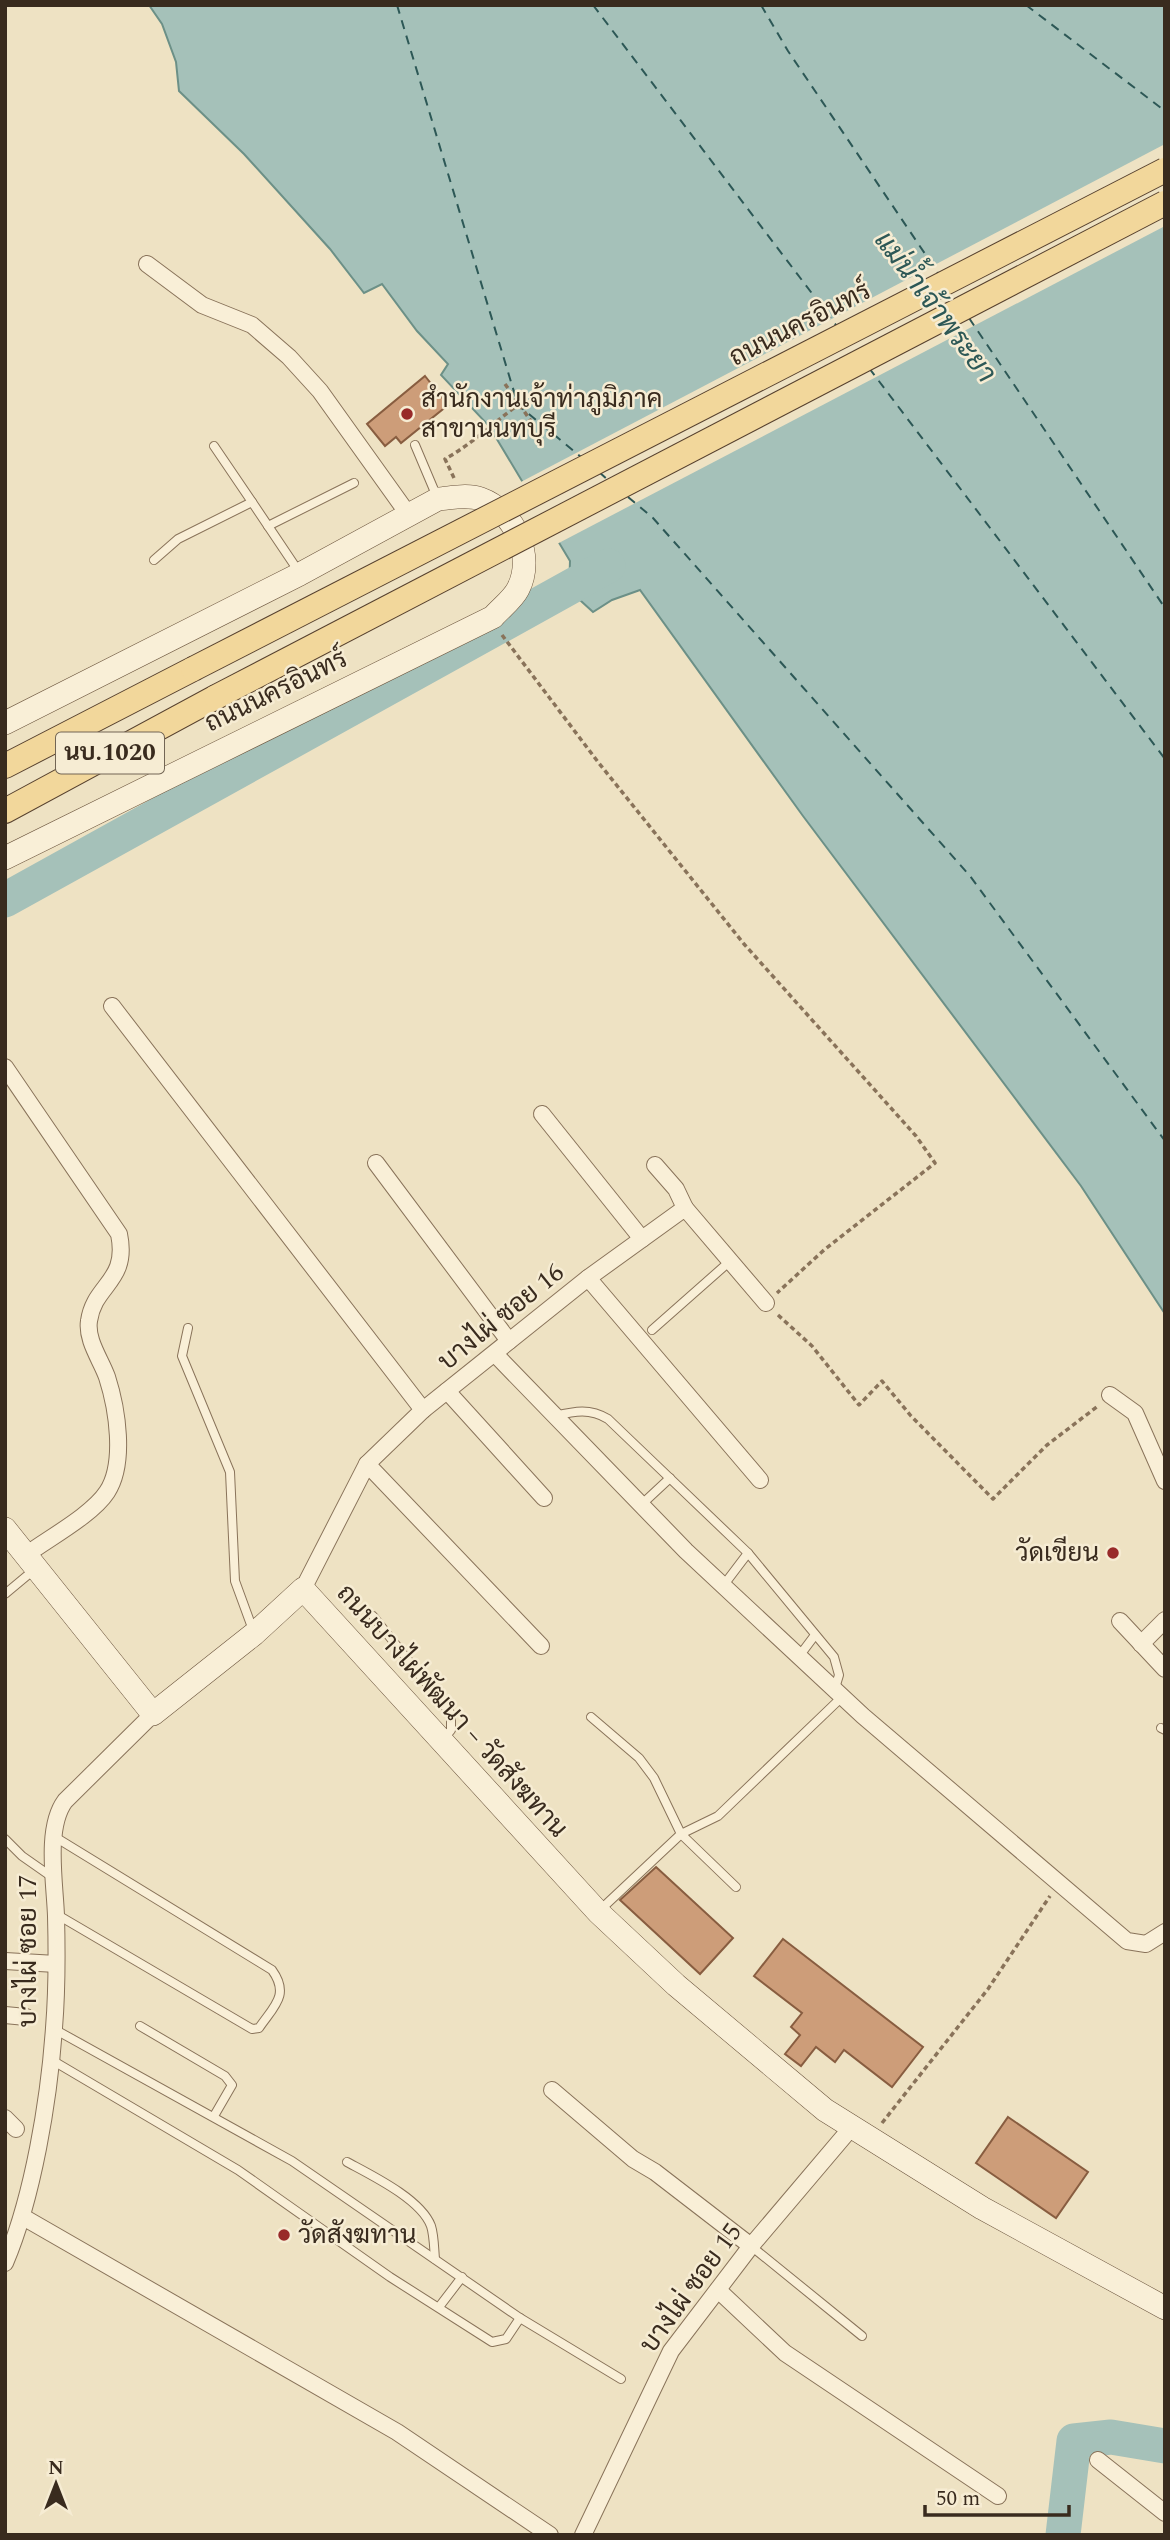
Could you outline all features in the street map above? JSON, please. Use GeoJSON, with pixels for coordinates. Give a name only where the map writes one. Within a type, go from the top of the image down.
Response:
{"type":"FeatureCollection","features":[{"type":"Feature","properties":{"kind":"main road","name":"ถนนนครอินทร์"},"geometry":{"type":"LineString","coordinates":[[5,766],[1165,170]]}},
{"type":"Feature","properties":{"kind":"main road","name":"ถนนนครอินทร์"},"geometry":{"type":"LineString","coordinates":[[5,811],[216,697],[1165,202]]}},
{"type":"Feature","properties":{"kind":"street"},"geometry":{"type":"LineString","coordinates":[[147,264],[202,305],[251,325],[289,357],[320,391],[408,514]]}},
{"type":"Feature","properties":{"kind":"street","name":"ถนนนครอินทร์"},"geometry":{"type":"LineString","coordinates":[[5,723],[300,574],[438,499],[464,496],[480,498],[493,505],[511,523],[522,544],[523,572],[518,589],[493,617],[5,859]]}},
{"type":"Feature","properties":{"kind":"street"},"geometry":{"type":"LineString","coordinates":[[112,1006],[423,1410]]}},
{"type":"Feature","properties":{"kind":"street"},"geometry":{"type":"LineString","coordinates":[[5,1067],[120,1234],[123,1252],[118,1271],[94,1306],[89,1321],[90,1336],[107,1377],[118,1422],[115,1470],[107,1492],[31,1561]]}},
{"type":"Feature","properties":{"kind":"street"},"geometry":{"type":"LineString","coordinates":[[542,1114],[642,1239]]}},
{"type":"Feature","properties":{"kind":"street"},"geometry":{"type":"LineString","coordinates":[[376,1163],[509,1341]]}},
{"type":"Feature","properties":{"kind":"street"},"geometry":{"type":"LineString","coordinates":[[655,1165],[676,1189],[685,1208],[766,1304]]}},
{"type":"Feature","properties":{"kind":"street","name":"บางไผ่ ซอย 16"},"geometry":{"type":"LineString","coordinates":[[303,1589],[368,1464],[423,1410],[588,1278],[685,1208]]}},
{"type":"Feature","properties":{"kind":"street"},"geometry":{"type":"LineString","coordinates":[[588,1278],[760,1480]]}},
{"type":"Feature","properties":{"kind":"street"},"geometry":{"type":"LineString","coordinates":[[495,1354],[641,1505],[838,1693],[1127,1941],[1146,1944],[1165,1931]]}},
{"type":"Feature","properties":{"kind":"street"},"geometry":{"type":"LineString","coordinates":[[447,1391],[544,1498]]}},
{"type":"Feature","properties":{"kind":"street"},"geometry":{"type":"LineString","coordinates":[[1105,1400],[1135,1413],[1165,1481]]}},
{"type":"Feature","properties":{"kind":"street"},"geometry":{"type":"LineString","coordinates":[[368,1464],[541,1646]]}},
{"type":"Feature","properties":{"kind":"street"},"geometry":{"type":"LineString","coordinates":[[5,1529],[153,1714]]}},
{"type":"Feature","properties":{"kind":"street","name":"ถนนบางไผ่พัฒนา – วัดสังฆทาน"},"geometry":{"type":"LineString","coordinates":[[153,1714],[254,1634],[303,1589],[598,1912],[676,1985],[824,2110],[982,2208],[1165,2308]]}},
{"type":"Feature","properties":{"kind":"street"},"geometry":{"type":"LineString","coordinates":[[1141,1644],[1165,1620]]}},
{"type":"Feature","properties":{"kind":"street"},"geometry":{"type":"LineString","coordinates":[[1119,1621],[1165,1669]]}},
{"type":"Feature","properties":{"kind":"street","name":"บางไผ่ ซอย 17"},"geometry":{"type":"LineString","coordinates":[[5,2263],[23,2217],[54,2029],[56,1913],[52,1877],[59,1810],[153,1714]]}},
{"type":"Feature","properties":{"kind":"street"},"geometry":{"type":"LineString","coordinates":[[5,1961],[56,1964]]}},
{"type":"Feature","properties":{"kind":"street"},"geometry":{"type":"LineString","coordinates":[[5,2015],[26,2017]]}},
{"type":"Feature","properties":{"kind":"street"},"geometry":{"type":"LineString","coordinates":[[552,2090],[633,2159],[655,2172],[751,2246]]}},
{"type":"Feature","properties":{"kind":"street","name":"บางไผ่ ซอย 15"},"geometry":{"type":"LineString","coordinates":[[583,2535],[671,2351],[751,2246],[860,2134]]}},
{"type":"Feature","properties":{"kind":"street"},"geometry":{"type":"LineString","coordinates":[[23,2217],[397,2432],[550,2535]]}},
{"type":"Feature","properties":{"kind":"street"},"geometry":{"type":"LineString","coordinates":[[718,2290],[785,2353],[998,2496]]}},
{"type":"Feature","properties":{"kind":"street"},"geometry":{"type":"LineString","coordinates":[[1098,2460],[1165,2513]]}},
{"type":"Feature","properties":{"kind":"lane"},"geometry":{"type":"LineString","coordinates":[[415,444],[438,499]]}},
{"type":"Feature","properties":{"kind":"lane"},"geometry":{"type":"LineString","coordinates":[[214,446],[300,574]]}},
{"type":"Feature","properties":{"kind":"lane"},"geometry":{"type":"LineString","coordinates":[[268,526],[354,482]]}},
{"type":"Feature","properties":{"kind":"lane"},"geometry":{"type":"LineString","coordinates":[[154,560],[178,539],[251,502]]}},
{"type":"Feature","properties":{"kind":"lane"},"geometry":{"type":"LineString","coordinates":[[652,1330],[729,1262]]}},
{"type":"Feature","properties":{"kind":"lane"},"geometry":{"type":"LineString","coordinates":[[188,1328],[182,1356],[230,1472],[235,1581],[254,1634]]}},
{"type":"Feature","properties":{"kind":"lane"},"geometry":{"type":"LineString","coordinates":[[555,1416],[578,1411],[596,1412],[608,1419],[748,1552],[838,1665],[838,1693],[718,1816],[681,1834],[598,1912]]}},
{"type":"Feature","properties":{"kind":"lane"},"geometry":{"type":"LineString","coordinates":[[641,1505],[670,1478]]}},
{"type":"Feature","properties":{"kind":"lane"},"geometry":{"type":"LineString","coordinates":[[723,1586],[748,1552]]}},
{"type":"Feature","properties":{"kind":"lane"},"geometry":{"type":"LineString","coordinates":[[9,1591],[31,1561]]}},
{"type":"Feature","properties":{"kind":"lane"},"geometry":{"type":"LineString","coordinates":[[5,1579],[9,1591]]}},
{"type":"Feature","properties":{"kind":"lane"},"geometry":{"type":"LineString","coordinates":[[373,1616],[451,1714],[451,1730],[441,1743]]}},
{"type":"Feature","properties":{"kind":"lane"},"geometry":{"type":"LineString","coordinates":[[800,1655],[815,1635]]}},
{"type":"Feature","properties":{"kind":"lane"},"geometry":{"type":"LineString","coordinates":[[591,1717],[639,1758],[654,1778],[681,1834],[736,1887]]}},
{"type":"Feature","properties":{"kind":"lane"},"geometry":{"type":"LineString","coordinates":[[55,1837],[271,1970],[281,1983],[281,1995],[259,2028],[252,2029],[56,1913]]}},
{"type":"Feature","properties":{"kind":"lane"},"geometry":{"type":"LineString","coordinates":[[5,1839],[22,1856],[52,1877]]}},
{"type":"Feature","properties":{"kind":"lane"},"geometry":{"type":"LineString","coordinates":[[140,2026],[225,2076],[232,2085],[214,2116]]}},
{"type":"Feature","properties":{"kind":"lane"},"geometry":{"type":"LineString","coordinates":[[54,2029],[292,2161],[520,2318],[621,2379]]}},
{"type":"Feature","properties":{"kind":"lane"},"geometry":{"type":"LineString","coordinates":[[50,2059],[238,2170],[390,2277],[492,2342],[506,2339],[520,2318]]}},
{"type":"Feature","properties":{"kind":"lane"},"geometry":{"type":"LineString","coordinates":[[347,2162],[389,2185],[415,2206],[430,2224],[435,2259]]}},
{"type":"Feature","properties":{"kind":"lane"},"geometry":{"type":"LineString","coordinates":[[751,2246],[862,2336]]}},
{"type":"Feature","properties":{"kind":"lane"},"geometry":{"type":"LineString","coordinates":[[439,2307],[462,2277]]}},
{"type":"Feature","properties":{"kind":"path"},"geometry":{"type":"LineString","coordinates":[[505,384],[533,425]]}},
{"type":"Feature","properties":{"kind":"path"},"geometry":{"type":"LineString","coordinates":[[464,496],[445,459],[471,444],[489,426],[518,405]]}},
{"type":"Feature","properties":{"kind":"path"},"geometry":{"type":"LineString","coordinates":[[496,625],[515,655],[744,944],[916,1136],[935,1163],[824,1250],[766,1304],[812,1346],[859,1405],[883,1381],[911,1416],[993,1499],[1047,1445],[1105,1400]]}},
{"type":"Feature","properties":{"kind":"path"},"geometry":{"type":"LineString","coordinates":[[860,2134],[988,1989],[1059,1883]]}},
{"type":"Feature","properties":{"kind":"water","name":"แม่น้ำเจ้าพระยา"},"geometry":{"type":"Polygon","coordinates":[[[149,5],[1165,5],[1165,1314],[1081,1186],[803,816],[640,590],[612,600],[593,612],[569,590],[570,561],[489,426],[441,375],[448,364],[417,331],[382,284],[364,293],[330,249],[244,154],[179,91],[176,62],[162,24],[149,5]]]}},
{"type":"Feature","properties":{"kind":"pier"},"geometry":{"type":"Polygon","coordinates":[[[1165,144],[1165,226],[555,545],[517,484],[1165,144]]]}},
{"type":"Feature","properties":{"kind":"building","name":"สำนักงานเจ้าท่าภูมิภาค สาขานนทบุรี"},"geometry":{"type":"Polygon","coordinates":[[[425,376],[448,405],[401,443],[396,437],[385,446],[367,424],[425,376]]]}},
{"type":"Feature","properties":{"kind":"building"},"geometry":{"type":"Polygon","coordinates":[[[656,1867],[733,1938],[700,1974],[620,1900],[656,1867]]]}},
{"type":"Feature","properties":{"kind":"building"},"geometry":{"type":"Polygon","coordinates":[[[783,1939],[923,2047],[892,2087],[844,2050],[835,2062],[816,2047],[801,2066],[785,2054],[800,2035],[791,2027],[802,2013],[754,1976],[783,1939]]]}},
{"type":"Feature","properties":{"kind":"building"},"geometry":{"type":"Polygon","coordinates":[[[1008,2117],[1088,2172],[1056,2218],[976,2163],[1008,2117]]]}},
{"type":"Feature","properties":{"kind":"waterway"},"geometry":{"type":"LineString","coordinates":[[5,900],[608,566]]}},
{"type":"Feature","properties":{"kind":"waterway"},"geometry":{"type":"LineString","coordinates":[[1063,2535],[1074,2441],[1111,2437],[1165,2446]]}},
{"type":"Feature","properties":{"kind":"ferry route"},"geometry":{"type":"LineString","coordinates":[[397,5],[518,405],[581,457]]}},
{"type":"Feature","properties":{"kind":"ferry route"},"geometry":{"type":"LineString","coordinates":[[593,5],[836,325]]}},
{"type":"Feature","properties":{"kind":"ferry route"},"geometry":{"type":"LineString","coordinates":[[761,5],[788,51],[938,273]]}},
{"type":"Feature","properties":{"kind":"ferry route"},"geometry":{"type":"LineString","coordinates":[[1026,5],[1165,111]]}},
{"type":"Feature","properties":{"kind":"ferry route"},"geometry":{"type":"LineString","coordinates":[[969,318],[1165,608]]}},
{"type":"Feature","properties":{"kind":"ferry route"},"geometry":{"type":"LineString","coordinates":[[869,368],[1165,759]]}},
{"type":"Feature","properties":{"kind":"ferry route"},"geometry":{"type":"LineString","coordinates":[[599,472],[608,480]]}},
{"type":"Feature","properties":{"kind":"ferry route"},"geometry":{"type":"LineString","coordinates":[[628,497],[653,518],[970,876],[1165,1141]]}},
{"type":"Feature","properties":{"kind":"place","name":"สำนักงานเจ้าท่าภูมิภาค สาขานนทบุรี"},"geometry":{"type":"Point","coordinates":[407,414]}},
{"type":"Feature","properties":{"kind":"place","name":"วัดเขียน"},"geometry":{"type":"Point","coordinates":[1113,1553]}},
{"type":"Feature","properties":{"kind":"place","name":"วัดสังฆทาน"},"geometry":{"type":"Point","coordinates":[284,2235]}}]}
